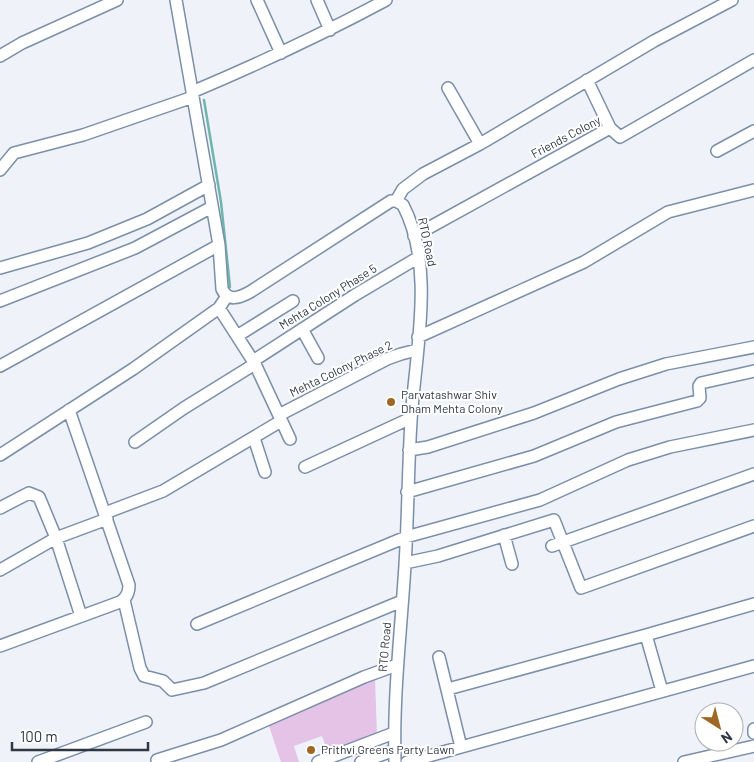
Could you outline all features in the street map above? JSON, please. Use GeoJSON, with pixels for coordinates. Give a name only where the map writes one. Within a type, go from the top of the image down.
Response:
{"type":"FeatureCollection","features":[{"type":"Feature","properties":{"kind":"street"},"geometry":{"type":"LineString","coordinates":[[0,56],[22,43],[117,0]]}},
{"type":"Feature","properties":{"kind":"street"},"geometry":{"type":"LineString","coordinates":[[176,0],[219,245],[222,289],[227,296],[236,298],[250,292],[385,204],[396,201],[403,189],[423,174],[480,144],[654,41],[732,0]]}},
{"type":"Feature","properties":{"kind":"street"},"geometry":{"type":"LineString","coordinates":[[257,0],[280,53]]}},
{"type":"Feature","properties":{"kind":"street"},"geometry":{"type":"LineString","coordinates":[[317,0],[330,30]]}},
{"type":"Feature","properties":{"kind":"street"},"geometry":{"type":"LineString","coordinates":[[0,170],[14,153],[83,135],[193,95],[330,30],[386,0]]}},
{"type":"Feature","properties":{"kind":"street","name":"Friends Colony"},"geometry":{"type":"LineString","coordinates":[[414,236],[610,128],[620,136],[754,60]]}},
{"type":"Feature","properties":{"kind":"street"},"geometry":{"type":"LineString","coordinates":[[587,80],[610,128]]}},
{"type":"Feature","properties":{"kind":"street"},"geometry":{"type":"LineString","coordinates":[[448,88],[480,144]]}},
{"type":"Feature","properties":{"kind":"street"},"geometry":{"type":"LineString","coordinates":[[717,151],[754,131]]}},
{"type":"Feature","properties":{"kind":"street"},"geometry":{"type":"LineString","coordinates":[[0,268],[88,243],[147,219],[209,185]]}},
{"type":"Feature","properties":{"kind":"street"},"geometry":{"type":"LineString","coordinates":[[418,337],[584,262],[668,212],[754,190]]}},
{"type":"Feature","properties":{"kind":"street","name":"RTO Road"},"geometry":{"type":"LineString","coordinates":[[395,762],[394,733],[397,665],[405,563],[411,418],[421,294],[419,257],[414,236],[407,212],[403,205],[396,201]]}},
{"type":"Feature","properties":{"kind":"street"},"geometry":{"type":"LineString","coordinates":[[0,301],[135,248],[212,207]]}},
{"type":"Feature","properties":{"kind":"street"},"geometry":{"type":"LineString","coordinates":[[0,366],[219,245]]}},
{"type":"Feature","properties":{"kind":"street","name":"Mehta Colony Phase 5"},"geometry":{"type":"LineString","coordinates":[[135,442],[302,329],[419,257]]}},
{"type":"Feature","properties":{"kind":"street"},"geometry":{"type":"LineString","coordinates":[[0,454],[133,368],[219,308],[227,296]]}},
{"type":"Feature","properties":{"kind":"street"},"geometry":{"type":"LineString","coordinates":[[237,336],[293,301]]}},
{"type":"Feature","properties":{"kind":"street"},"geometry":{"type":"LineString","coordinates":[[219,308],[254,363],[290,439]]}},
{"type":"Feature","properties":{"kind":"street"},"geometry":{"type":"LineString","coordinates":[[302,329],[318,358]]}},
{"type":"Feature","properties":{"kind":"street"},"geometry":{"type":"LineString","coordinates":[[409,450],[428,447],[534,413],[619,379],[666,364],[754,347]]}},
{"type":"Feature","properties":{"kind":"street","name":"Mehta Colony Phase 2"},"geometry":{"type":"LineString","coordinates":[[0,570],[56,538],[163,491],[254,438],[280,418],[386,359],[417,350]]}},
{"type":"Feature","properties":{"kind":"street"},"geometry":{"type":"LineString","coordinates":[[407,492],[534,456],[616,422],[697,401],[700,398],[699,386],[701,382],[754,372]]}},
{"type":"Feature","properties":{"kind":"street"},"geometry":{"type":"LineString","coordinates":[[0,646],[124,600],[129,591],[129,584],[69,410]]}},
{"type":"Feature","properties":{"kind":"street"},"geometry":{"type":"LineString","coordinates":[[305,467],[411,418]]}},
{"type":"Feature","properties":{"kind":"street"},"geometry":{"type":"LineString","coordinates":[[197,624],[406,537],[540,500],[628,460],[670,447],[754,430]]}},
{"type":"Feature","properties":{"kind":"street"},"geometry":{"type":"LineString","coordinates":[[254,438],[265,472]]}},
{"type":"Feature","properties":{"kind":"street"},"geometry":{"type":"LineString","coordinates":[[558,544],[754,474]]}},
{"type":"Feature","properties":{"kind":"street"},"geometry":{"type":"LineString","coordinates":[[0,508],[29,493],[39,497],[56,538],[81,616]]}},
{"type":"Feature","properties":{"kind":"street"},"geometry":{"type":"LineString","coordinates":[[405,563],[438,556],[554,520],[558,544],[581,588],[754,526]]}},
{"type":"Feature","properties":{"kind":"street"},"geometry":{"type":"LineString","coordinates":[[504,535],[512,564]]}},
{"type":"Feature","properties":{"kind":"street"},"geometry":{"type":"LineString","coordinates":[[124,600],[140,668],[144,676],[163,680],[172,690],[204,683],[402,601]]}},
{"type":"Feature","properties":{"kind":"street"},"geometry":{"type":"LineString","coordinates":[[448,689],[754,604]]}},
{"type":"Feature","properties":{"kind":"street"},"geometry":{"type":"LineString","coordinates":[[646,635],[662,691]]}},
{"type":"Feature","properties":{"kind":"street"},"geometry":{"type":"LineString","coordinates":[[439,656],[461,748]]}},
{"type":"Feature","properties":{"kind":"street"},"geometry":{"type":"LineString","coordinates":[[157,760],[221,740],[355,681],[397,665]]}},
{"type":"Feature","properties":{"kind":"street"},"geometry":{"type":"LineString","coordinates":[[407,762],[754,666]]}},
{"type":"Feature","properties":{"kind":"street"},"geometry":{"type":"LineString","coordinates":[[38,762],[146,722]]}},
{"type":"Feature","properties":{"kind":"street"},"geometry":{"type":"LineString","coordinates":[[318,762],[394,733]]}},
{"type":"Feature","properties":{"kind":"street"},"geometry":{"type":"LineString","coordinates":[[690,761],[754,746]]}},
{"type":"Feature","properties":{"kind":"street"},"geometry":{"type":"LineString","coordinates":[[361,762],[395,750]]}},
{"type":"Feature","properties":{"kind":"shaded area"},"geometry":{"type":"Polygon","coordinates":[[[375,678],[377,735],[328,753],[322,736],[294,746],[299,762],[281,762],[268,723],[375,678]]]}},
{"type":"Feature","properties":{"kind":"waterway"},"geometry":{"type":"LineString","coordinates":[[204,100],[221,202],[230,287]]}},
{"type":"Feature","properties":{"kind":"place","name":"Parvatashwar Shiv Dham Mehta Colony"},"geometry":{"type":"Point","coordinates":[391,402]}},
{"type":"Feature","properties":{"kind":"place","name":"Prithvi Greens Party Lawn"},"geometry":{"type":"Point","coordinates":[311,750]}}]}
